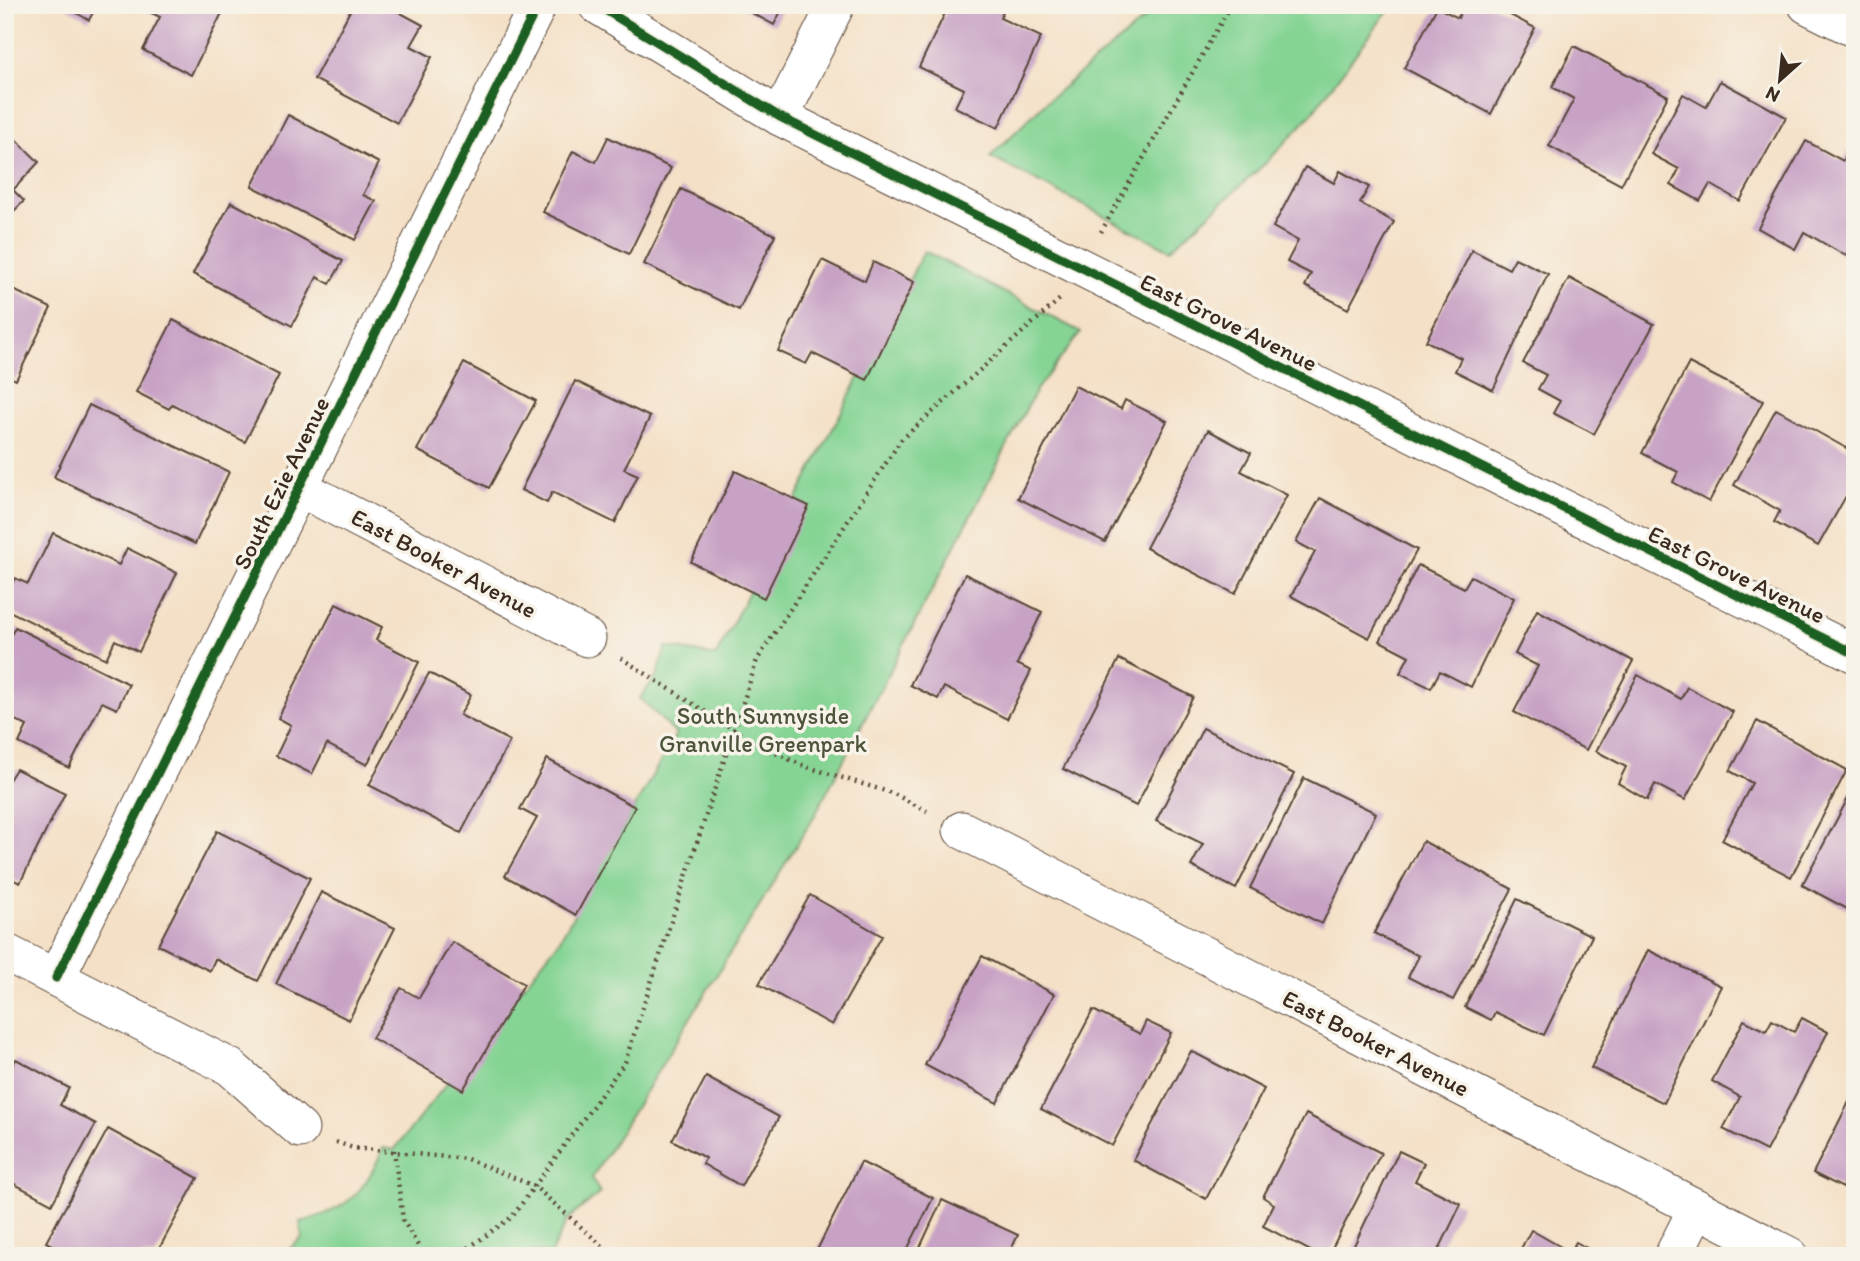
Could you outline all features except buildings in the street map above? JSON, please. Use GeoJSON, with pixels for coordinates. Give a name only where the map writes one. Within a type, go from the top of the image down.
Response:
{"type":"FeatureCollection","features":[{"type":"Feature","properties":{"kind":"street","name":"South Ezie Avenue"},"geometry":{"type":"LineString","coordinates":[[56,978],[538,5]]}},
{"type":"Feature","properties":{"kind":"street","name":"East Grove Avenue"},"geometry":{"type":"LineString","coordinates":[[597,5],[780,117],[1855,654]]}},
{"type":"Feature","properties":{"kind":"street"},"geometry":{"type":"LineString","coordinates":[[780,117],[836,5]]}},
{"type":"Feature","properties":{"kind":"street"},"geometry":{"type":"LineString","coordinates":[[1807,5],[1855,29]]}},
{"type":"Feature","properties":{"kind":"street","name":"East Booker Avenue"},"geometry":{"type":"LineString","coordinates":[[300,488],[587,638]]}},
{"type":"Feature","properties":{"kind":"street","name":"East Booker Avenue"},"geometry":{"type":"LineString","coordinates":[[962,830],[1790,1256]]}},
{"type":"Feature","properties":{"kind":"street"},"geometry":{"type":"LineString","coordinates":[[5,952],[230,1067],[300,1129]]}},
{"type":"Feature","properties":{"kind":"street"},"geometry":{"type":"LineString","coordinates":[[1673,1256],[1697,1208]]}},
{"type":"Feature","properties":{"kind":"path"},"geometry":{"type":"LineString","coordinates":[[457,1256],[512,1217],[625,1062],[757,660],[901,440],[1057,305],[1231,5]]}},
{"type":"Feature","properties":{"kind":"path"},"geometry":{"type":"LineString","coordinates":[[587,638],[673,688],[758,745],[804,766],[892,793],[962,830]]}},
{"type":"Feature","properties":{"kind":"path"},"geometry":{"type":"LineString","coordinates":[[300,1129],[353,1148],[467,1159],[534,1186],[614,1256]]}},
{"type":"Feature","properties":{"kind":"path"},"geometry":{"type":"LineString","coordinates":[[394,1150],[403,1220],[424,1256]]}},
{"type":"Feature","properties":{"kind":"green space"},"geometry":{"type":"Polygon","coordinates":[[[1161,5],[1392,5],[1309,117],[1269,160],[1170,250],[990,157],[1047,101],[1161,5]]]}},
{"type":"Feature","properties":{"kind":"green space","name":"South Sunnyside Granville Greenpark"},"geometry":{"type":"Polygon","coordinates":[[[924,251],[1081,332],[1036,390],[815,815],[592,1178],[600,1193],[568,1219],[550,1255],[534,1251],[529,1256],[281,1256],[302,1238],[300,1222],[330,1212],[361,1188],[383,1148],[394,1150],[559,941],[676,734],[640,698],[657,676],[666,647],[716,656],[924,251]]]}},
{"type":"Feature","properties":{"kind":"cycle path"},"geometry":{"type":"LineString","coordinates":[[56,978],[538,5]]}},
{"type":"Feature","properties":{"kind":"cycle path"},"geometry":{"type":"LineString","coordinates":[[597,5],[780,117],[1855,654]]}}]}
